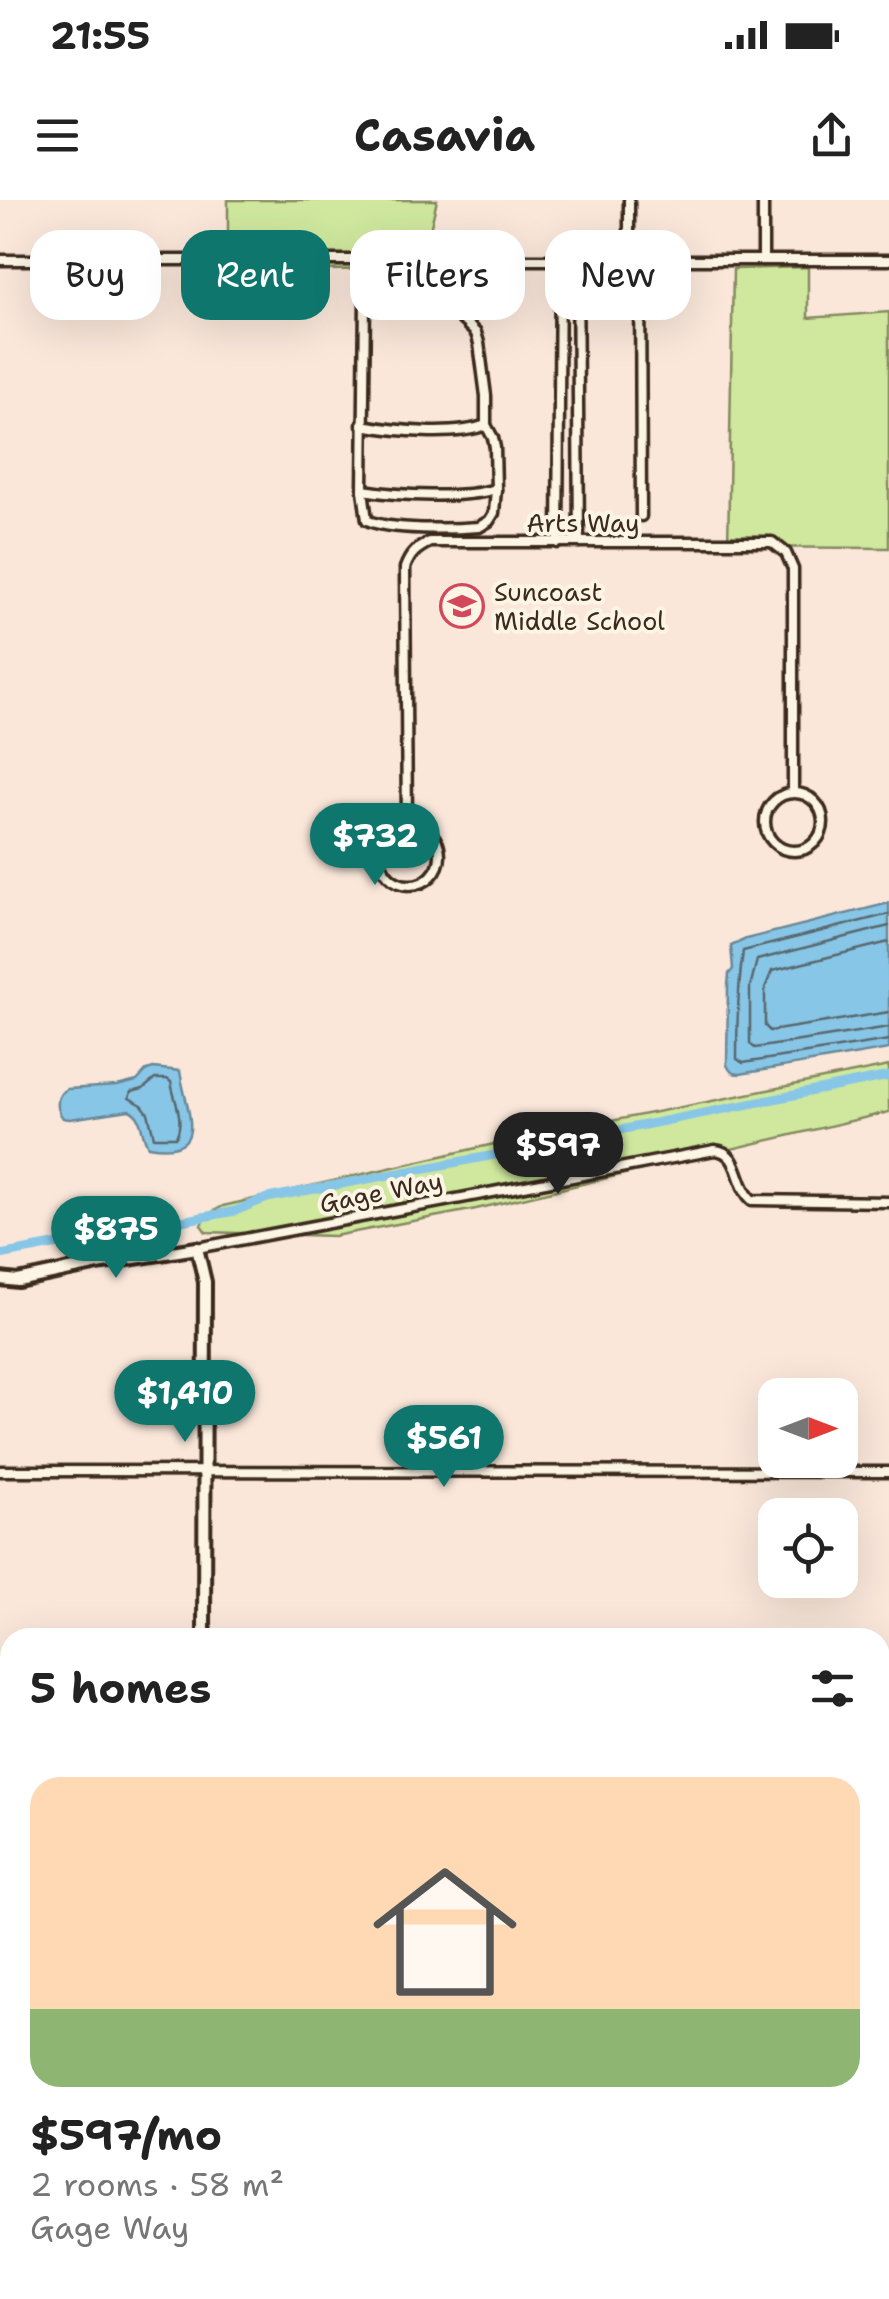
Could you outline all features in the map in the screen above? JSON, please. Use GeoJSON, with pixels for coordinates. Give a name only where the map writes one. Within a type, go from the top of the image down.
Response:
{"type":"FeatureCollection","features":[{"type":"Feature","properties":{"kind":"street"},"geometry":{"type":"LineString","coordinates":[[629,200],[632,230]]}},
{"type":"Feature","properties":{"kind":"street"},"geometry":{"type":"LineString","coordinates":[[763,260],[764,200]]}},
{"type":"Feature","properties":{"kind":"street"},"geometry":{"type":"LineString","coordinates":[[0,260],[350,260]]}},
{"type":"Feature","properties":{"kind":"street"},"geometry":{"type":"LineString","coordinates":[[691,260],[889,260]]}},
{"type":"Feature","properties":{"kind":"street"},"geometry":{"type":"LineString","coordinates":[[364,320],[363,490],[368,520],[376,525],[465,528],[489,521],[494,513],[496,489],[495,448],[486,425],[479,343],[476,333],[463,320]]}},
{"type":"Feature","properties":{"kind":"street"},"geometry":{"type":"LineString","coordinates":[[558,542],[560,320]]}},
{"type":"Feature","properties":{"kind":"street"},"geometry":{"type":"LineString","coordinates":[[577,320],[578,542]]}},
{"type":"Feature","properties":{"kind":"street"},"geometry":{"type":"LineString","coordinates":[[636,320],[641,516]]}},
{"type":"Feature","properties":{"kind":"street"},"geometry":{"type":"LineString","coordinates":[[362,426],[451,432],[486,425]]}},
{"type":"Feature","properties":{"kind":"street"},"geometry":{"type":"LineString","coordinates":[[363,490],[478,494],[496,489]]}},
{"type":"Feature","properties":{"kind":"street","name":"Arts Way"},"geometry":{"type":"LineString","coordinates":[[407,825],[405,568],[410,556],[430,542],[772,542],[786,553],[792,568],[794,792]]}},
{"type":"Feature","properties":{"kind":"street"},"geometry":{"type":"LineString","coordinates":[[794,792],[817,804],[823,821],[818,838],[795,851],[771,840],[764,823],[776,798],[794,792]]}},
{"type":"Feature","properties":{"kind":"street"},"geometry":{"type":"LineString","coordinates":[[407,825],[425,829],[440,852],[436,870],[413,885],[394,880],[380,853],[389,834],[407,825]]}},
{"type":"Feature","properties":{"kind":"street","name":"Gage Way"},"geometry":{"type":"LineString","coordinates":[[0,1278],[18,1281],[715,1150],[725,1150],[732,1157],[745,1194],[752,1200],[889,1202]]}},
{"type":"Feature","properties":{"kind":"street"},"geometry":{"type":"LineString","coordinates":[[197,1248],[206,1282],[204,1628]]}},
{"type":"Feature","properties":{"kind":"street"},"geometry":{"type":"LineString","coordinates":[[0,1471],[889,1472]]}},
{"type":"Feature","properties":{"kind":"green space"},"geometry":{"type":"Polygon","coordinates":[[[228,200],[437,200],[430,230],[350,230],[350,270],[330,270],[330,230],[228,230],[228,200]]]}},
{"type":"Feature","properties":{"kind":"green space"},"geometry":{"type":"Polygon","coordinates":[[[808,267],[808,318],[889,312],[889,548],[728,547],[733,269],[808,267]]]}},
{"type":"Feature","properties":{"kind":"green space"},"geometry":{"type":"Polygon","coordinates":[[[889,1066],[889,1112],[476,1209],[334,1236],[206,1232],[201,1225],[207,1215],[223,1206],[494,1144],[889,1066]]]}},
{"type":"Feature","properties":{"kind":"water"},"geometry":{"type":"Polygon","coordinates":[[[889,903],[889,1049],[740,1074],[732,1072],[727,1065],[731,946],[889,903]]]}},
{"type":"Feature","properties":{"kind":"water"},"geometry":{"type":"Polygon","coordinates":[[[153,1068],[180,1071],[190,1127],[181,1144],[148,1146],[139,1121],[129,1110],[70,1119],[60,1114],[59,1098],[67,1089],[117,1086],[137,1081],[153,1068]]]}},
{"type":"Feature","properties":{"kind":"waterway"},"geometry":{"type":"LineString","coordinates":[[0,1255],[235,1211],[267,1198],[889,1076]]}},
{"type":"Feature","properties":{"kind":"place","name":"Suncoast Middle School"},"geometry":{"type":"Point","coordinates":[462,606]}}]}
